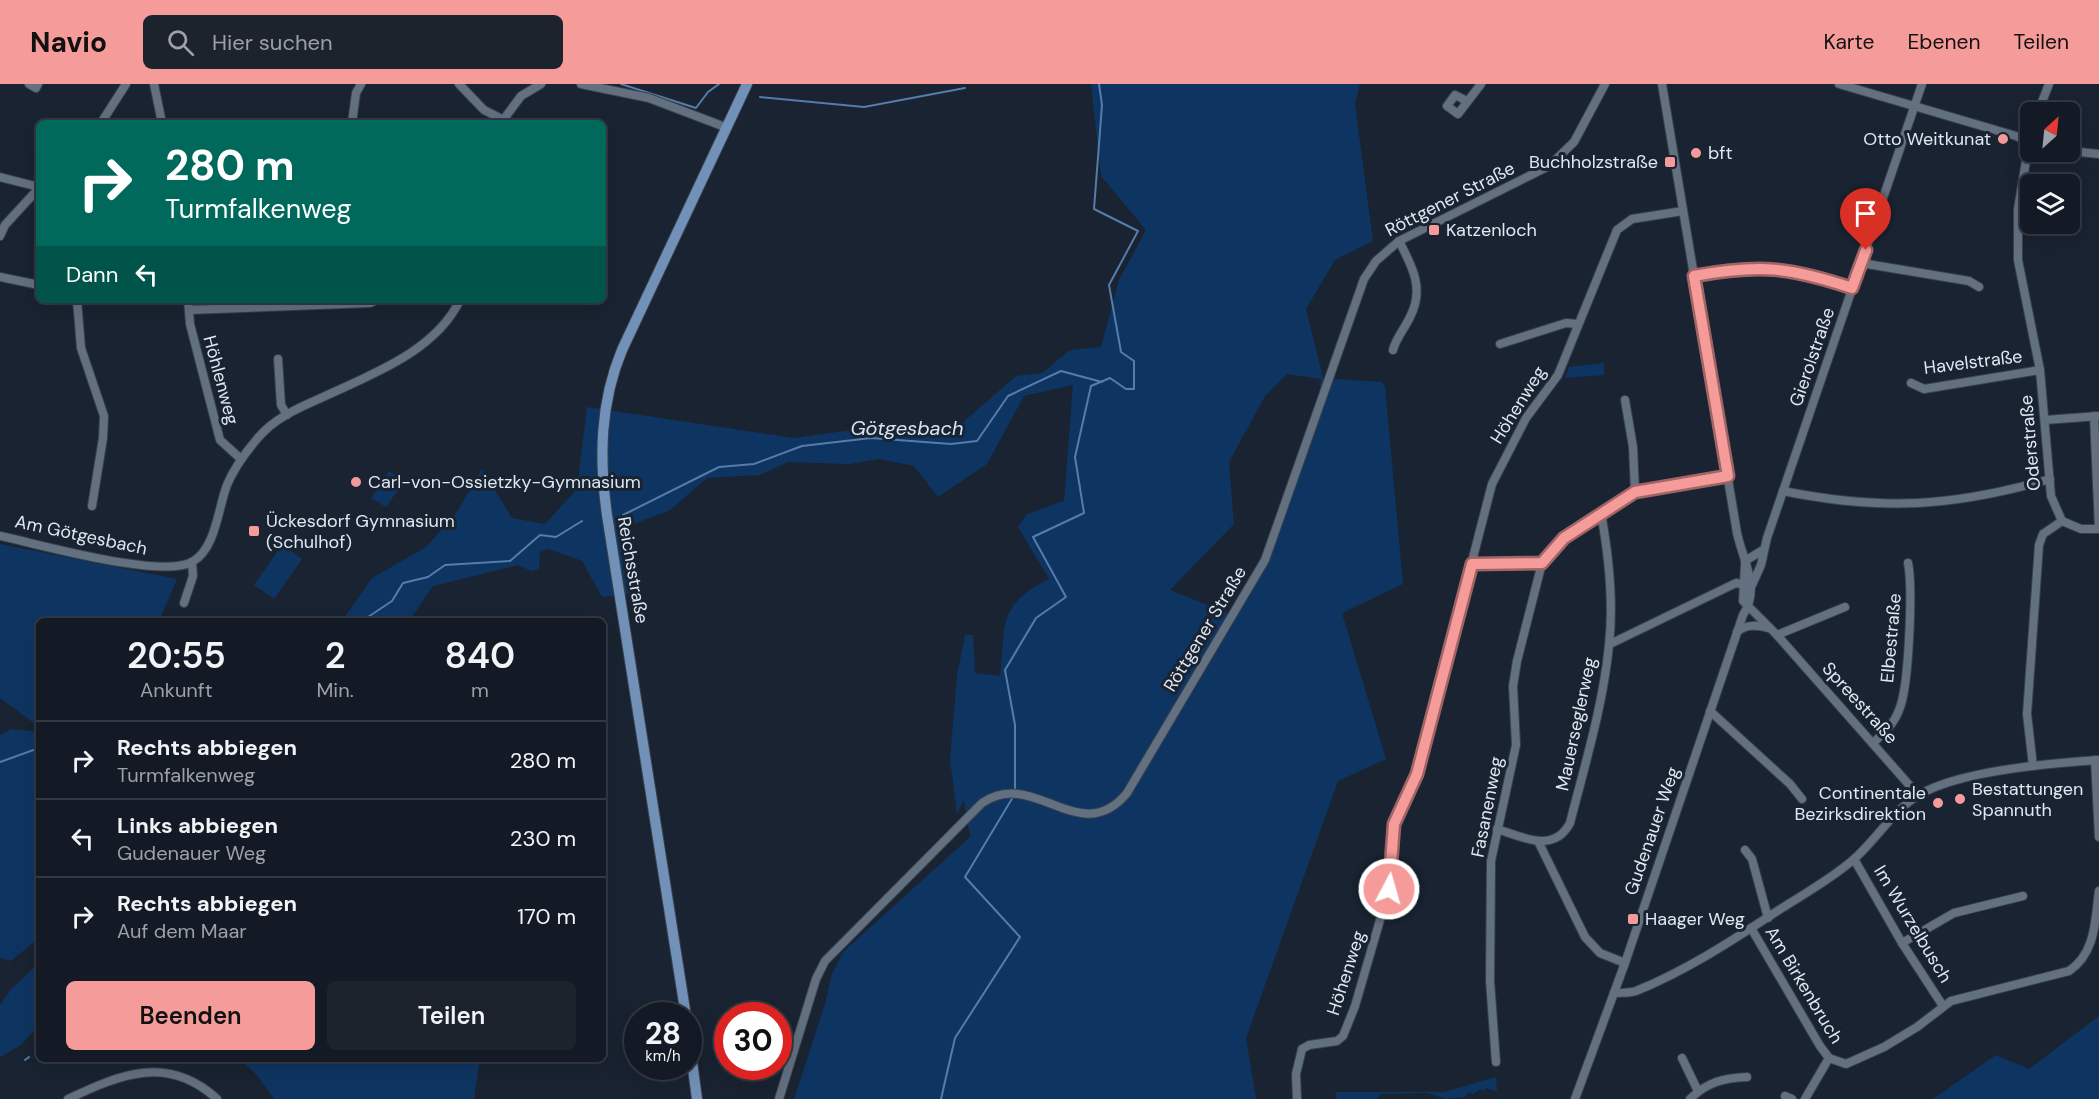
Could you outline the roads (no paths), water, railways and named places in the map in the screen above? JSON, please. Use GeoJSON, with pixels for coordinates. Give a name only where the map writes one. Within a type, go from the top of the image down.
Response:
{"type":"FeatureCollection","features":[{"type":"Feature","properties":{"kind":"main road","name":"Reichsstraße"},"geometry":{"type":"LineString","coordinates":[[684,1002],[607,515],[602,467],[603,425],[611,381],[622,350],[747,84]]}},
{"type":"Feature","properties":{"kind":"main road"},"geometry":{"type":"LineString","coordinates":[[694,1080],[697,1099]]}},
{"type":"Feature","properties":{"kind":"street"},"geometry":{"type":"LineString","coordinates":[[28,84],[36,88],[38,84]]}},
{"type":"Feature","properties":{"kind":"street"},"geometry":{"type":"LineString","coordinates":[[103,120],[126,84]]}},
{"type":"Feature","properties":{"kind":"street"},"geometry":{"type":"LineString","coordinates":[[154,84],[161,120]]}},
{"type":"Feature","properties":{"kind":"street"},"geometry":{"type":"LineString","coordinates":[[352,120],[357,93],[361,84]]}},
{"type":"Feature","properties":{"kind":"street"},"geometry":{"type":"LineString","coordinates":[[459,84],[482,109],[500,120]]}},
{"type":"Feature","properties":{"kind":"street"},"geometry":{"type":"LineString","coordinates":[[503,120],[521,96],[541,84]]}},
{"type":"Feature","properties":{"kind":"street"},"geometry":{"type":"LineString","coordinates":[[581,84],[649,98],[725,127]]}},
{"type":"Feature","properties":{"kind":"street"},"geometry":{"type":"LineString","coordinates":[[1467,101],[1481,84]]}},
{"type":"Feature","properties":{"kind":"street","name":"Röttgener Straße"},"geometry":{"type":"LineString","coordinates":[[778,1099],[816,979],[825,962],[982,803],[993,796],[1009,792],[1021,793],[1071,812],[1104,813],[1117,806],[1127,793],[1265,560],[1364,279],[1376,261],[1399,241],[1549,166],[1578,137],[1605,84]]}},
{"type":"Feature","properties":{"kind":"street"},"geometry":{"type":"LineString","coordinates":[[1662,84],[1737,536],[1746,561],[1747,586],[1743,601],[1748,607]]}},
{"type":"Feature","properties":{"kind":"street"},"geometry":{"type":"LineString","coordinates":[[1839,84],[2020,139]]}},
{"type":"Feature","properties":{"kind":"street","name":"Gierolstraße"},"geometry":{"type":"LineString","coordinates":[[1747,586],[1761,565],[1763,550],[1923,84]]}},
{"type":"Feature","properties":{"kind":"street"},"geometry":{"type":"LineString","coordinates":[[2042,102],[2049,84]]}},
{"type":"Feature","properties":{"kind":"street"},"geometry":{"type":"LineString","coordinates":[[2080,152],[2099,154]]}},
{"type":"Feature","properties":{"kind":"street","name":"Oderstraße"},"geometry":{"type":"LineString","coordinates":[[2027,162],[2018,209],[2018,260],[2040,370],[2051,496],[2062,520]]}},
{"type":"Feature","properties":{"kind":"street"},"geometry":{"type":"LineString","coordinates":[[0,177],[36,186]]}},
{"type":"Feature","properties":{"kind":"street"},"geometry":{"type":"LineString","coordinates":[[0,237],[5,225],[36,190]]}},
{"type":"Feature","properties":{"kind":"street","name":"Höhenweg"},"geometry":{"type":"LineString","coordinates":[[1297,1099],[1296,1074],[1302,1049],[1309,1044],[1337,1041],[1343,1035],[1355,1006],[1389,889],[1394,824],[1417,774],[1496,475],[1526,418],[1558,375],[1617,230],[1632,219],[1683,211]]}},
{"type":"Feature","properties":{"kind":"street"},"geometry":{"type":"LineString","coordinates":[[1393,350],[1395,341],[1413,311],[1417,294],[1414,271],[1399,241]]}},
{"type":"Feature","properties":{"kind":"street"},"geometry":{"type":"LineString","coordinates":[[1861,263],[1969,281],[1979,287]]}},
{"type":"Feature","properties":{"kind":"street"},"geometry":{"type":"LineString","coordinates":[[1694,276],[1754,267],[1805,272],[1852,288]]}},
{"type":"Feature","properties":{"kind":"street"},"geometry":{"type":"LineString","coordinates":[[0,277],[36,284]]}},
{"type":"Feature","properties":{"kind":"street"},"geometry":{"type":"LineString","coordinates":[[78,303],[81,348],[104,416],[103,438],[92,506]]}},
{"type":"Feature","properties":{"kind":"street","name":"Höhlenweg"},"geometry":{"type":"LineString","coordinates":[[188,303],[190,324],[220,441],[241,459]]}},
{"type":"Feature","properties":{"kind":"street"},"geometry":{"type":"LineString","coordinates":[[189,310],[229,304],[283,303]]}},
{"type":"Feature","properties":{"kind":"street"},"geometry":{"type":"LineString","coordinates":[[184,603],[193,576],[192,562],[209,540],[228,482],[241,459],[258,437],[286,415],[372,375],[424,343],[441,327],[458,303]]}},
{"type":"Feature","properties":{"kind":"street","name":"Höhenweg"},"geometry":{"type":"LineString","coordinates":[[1500,344],[1566,323],[1577,324]]}},
{"type":"Feature","properties":{"kind":"street"},"geometry":{"type":"LineString","coordinates":[[278,359],[281,405],[286,415]]}},
{"type":"Feature","properties":{"kind":"street","name":"Havelstraße"},"geometry":{"type":"LineString","coordinates":[[1911,383],[1923,389],[2040,370]]}},
{"type":"Feature","properties":{"kind":"street"},"geometry":{"type":"LineString","coordinates":[[1625,400],[1633,447],[1635,492]]}},
{"type":"Feature","properties":{"kind":"street"},"geometry":{"type":"LineString","coordinates":[[2033,766],[2028,706],[2038,545],[2047,530],[2062,520],[2081,529],[2099,529],[2096,416],[2045,420]]}},
{"type":"Feature","properties":{"kind":"street"},"geometry":{"type":"LineString","coordinates":[[1472,564],[1542,563],[1564,538],[1635,492],[1728,476]]}},
{"type":"Feature","properties":{"kind":"street"},"geometry":{"type":"LineString","coordinates":[[1783,491],[1869,504],[1936,503],[1971,499],[2050,479]]}},
{"type":"Feature","properties":{"kind":"street","name":"Mauerseglerweg"},"geometry":{"type":"LineString","coordinates":[[1539,843],[1559,838],[1570,823],[1599,713],[1610,644],[1609,562],[1601,513]]}},
{"type":"Feature","properties":{"kind":"street","name":"Am Götgesbach"},"geometry":{"type":"LineString","coordinates":[[0,536],[150,567],[179,566],[192,562]]}},
{"type":"Feature","properties":{"kind":"street"},"geometry":{"type":"LineString","coordinates":[[1746,561],[1763,550]]}},
{"type":"Feature","properties":{"kind":"street","name":"Fasanenweg"},"geometry":{"type":"LineString","coordinates":[[1496,1062],[1492,1020],[1490,940],[1491,861],[1516,745],[1513,686],[1517,661],[1542,563]]}},
{"type":"Feature","properties":{"kind":"street","name":"Elbestraße"},"geometry":{"type":"LineString","coordinates":[[1874,743],[1893,722],[1902,700],[1912,582],[1908,563]]}},
{"type":"Feature","properties":{"kind":"street"},"geometry":{"type":"LineString","coordinates":[[1610,644],[1736,583],[1747,586]]}},
{"type":"Feature","properties":{"kind":"street","name":"Spreestraße"},"geometry":{"type":"LineString","coordinates":[[1748,607],[1777,635],[1918,795]]}},
{"type":"Feature","properties":{"kind":"street","name":"Gudenauer Weg"},"geometry":{"type":"LineString","coordinates":[[1575,1099],[1625,963],[1710,711],[1748,607]]}},
{"type":"Feature","properties":{"kind":"street"},"geometry":{"type":"LineString","coordinates":[[1777,635],[1845,607]]}},
{"type":"Feature","properties":{"kind":"street"},"geometry":{"type":"LineString","coordinates":[[1737,633],[1743,627],[1769,628]]}},
{"type":"Feature","properties":{"kind":"street"},"geometry":{"type":"LineString","coordinates":[[1710,711],[1790,784],[1802,799]]}},
{"type":"Feature","properties":{"kind":"street"},"geometry":{"type":"LineString","coordinates":[[1614,993],[1634,992],[1707,956],[1768,918],[1854,859],[1899,811],[1918,795],[1952,782],[2033,766],[2097,760],[2099,837]]}},
{"type":"Feature","properties":{"kind":"street"},"geometry":{"type":"LineString","coordinates":[[1497,829],[1539,843],[1585,937],[1600,953],[1625,963]]}},
{"type":"Feature","properties":{"kind":"street"},"geometry":{"type":"LineString","coordinates":[[1745,849],[1752,860],[1768,918]]}},
{"type":"Feature","properties":{"kind":"street","name":"Im Wurzelbusch"},"geometry":{"type":"LineString","coordinates":[[1854,859],[1902,943],[1943,1006]]}},
{"type":"Feature","properties":{"kind":"street","name":"Am Birkenbruch"},"geometry":{"type":"LineString","coordinates":[[1751,928],[1801,1016],[1829,1058],[1846,1064],[1867,1057],[1917,1027],[1943,1006],[1972,994],[2069,971],[2079,964],[2090,944],[2099,891]]}},
{"type":"Feature","properties":{"kind":"street"},"geometry":{"type":"LineString","coordinates":[[1902,943],[1954,913],[2023,896]]}},
{"type":"Feature","properties":{"kind":"street"},"geometry":{"type":"LineString","coordinates":[[1682,1058],[1698,1091]]}},
{"type":"Feature","properties":{"kind":"street","name":"Am Birkenbruch"},"geometry":{"type":"LineString","coordinates":[[1805,1099],[1829,1058]]}},
{"type":"Feature","properties":{"kind":"street"},"geometry":{"type":"LineString","coordinates":[[68,1099],[100,1084],[137,1072],[162,1071],[190,1080],[217,1099]]}},
{"type":"Feature","properties":{"kind":"street"},"geometry":{"type":"LineString","coordinates":[[1690,1099],[1698,1091],[1719,1080],[1747,1077]]}},
{"type":"Feature","properties":{"kind":"waterway"},"geometry":{"type":"LineString","coordinates":[[621,84],[696,108],[708,92],[719,84]]}},
{"type":"Feature","properties":{"kind":"waterway"},"geometry":{"type":"LineString","coordinates":[[1015,792],[1015,725],[1005,670],[1036,618],[1066,597],[1033,537],[1084,513],[1075,457],[1091,386],[1110,378],[1126,389],[1134,389],[1134,361],[1121,352],[1109,285],[1138,231],[1094,209],[1102,105],[1099,84]]}},
{"type":"Feature","properties":{"kind":"waterway"},"geometry":{"type":"LineString","coordinates":[[760,97],[864,107],[965,88]]}},
{"type":"Feature","properties":{"kind":"waterway","name":"Götgesbach"},"geometry":{"type":"LineString","coordinates":[[623,515],[719,467],[754,464],[802,446],[871,438],[951,444],[977,441],[1008,396],[1061,371],[1102,382]]}},
{"type":"Feature","properties":{"kind":"waterway","name":"Götgesbach"},"geometry":{"type":"LineString","coordinates":[[366,618],[392,601],[403,583],[428,577],[445,565],[510,561],[540,535],[556,537],[582,521]]}},
{"type":"Feature","properties":{"kind":"waterway","name":"Götgesbach"},"geometry":{"type":"LineString","coordinates":[[0,762],[36,749]]}},
{"type":"Feature","properties":{"kind":"waterway"},"geometry":{"type":"LineString","coordinates":[[941,1099],[955,1038],[1020,937],[965,877],[1013,797]]}},
{"type":"Feature","properties":{"kind":"waterway"},"geometry":{"type":"LineString","coordinates":[[25,1060],[29,1057]]}},
{"type":"Feature","properties":{"kind":"place","name":"Otto Weitkunat"},"geometry":{"type":"Point","coordinates":[2003,139]}},
{"type":"Feature","properties":{"kind":"place","name":"bft"},"geometry":{"type":"Point","coordinates":[1696,153]}},
{"type":"Feature","properties":{"kind":"place","name":"Buchholzstraße"},"geometry":{"type":"Point","coordinates":[1670,162]}},
{"type":"Feature","properties":{"kind":"place","name":"Katzenloch"},"geometry":{"type":"Point","coordinates":[1434,230]}},
{"type":"Feature","properties":{"kind":"place","name":"Carl-von-Ossietzky-Gymnasium"},"geometry":{"type":"Point","coordinates":[356,482]}},
{"type":"Feature","properties":{"kind":"place","name":"Ückesdorf Gymnasium (Schulhof)"},"geometry":{"type":"Point","coordinates":[254,531]}},
{"type":"Feature","properties":{"kind":"place","name":"Bestattungen Spannuth"},"geometry":{"type":"Point","coordinates":[1960,799]}},
{"type":"Feature","properties":{"kind":"place","name":"Continentale Bezirksdirektion"},"geometry":{"type":"Point","coordinates":[1938,803]}},
{"type":"Feature","properties":{"kind":"place","name":"Haager Weg"},"geometry":{"type":"Point","coordinates":[1633,919]}}]}
